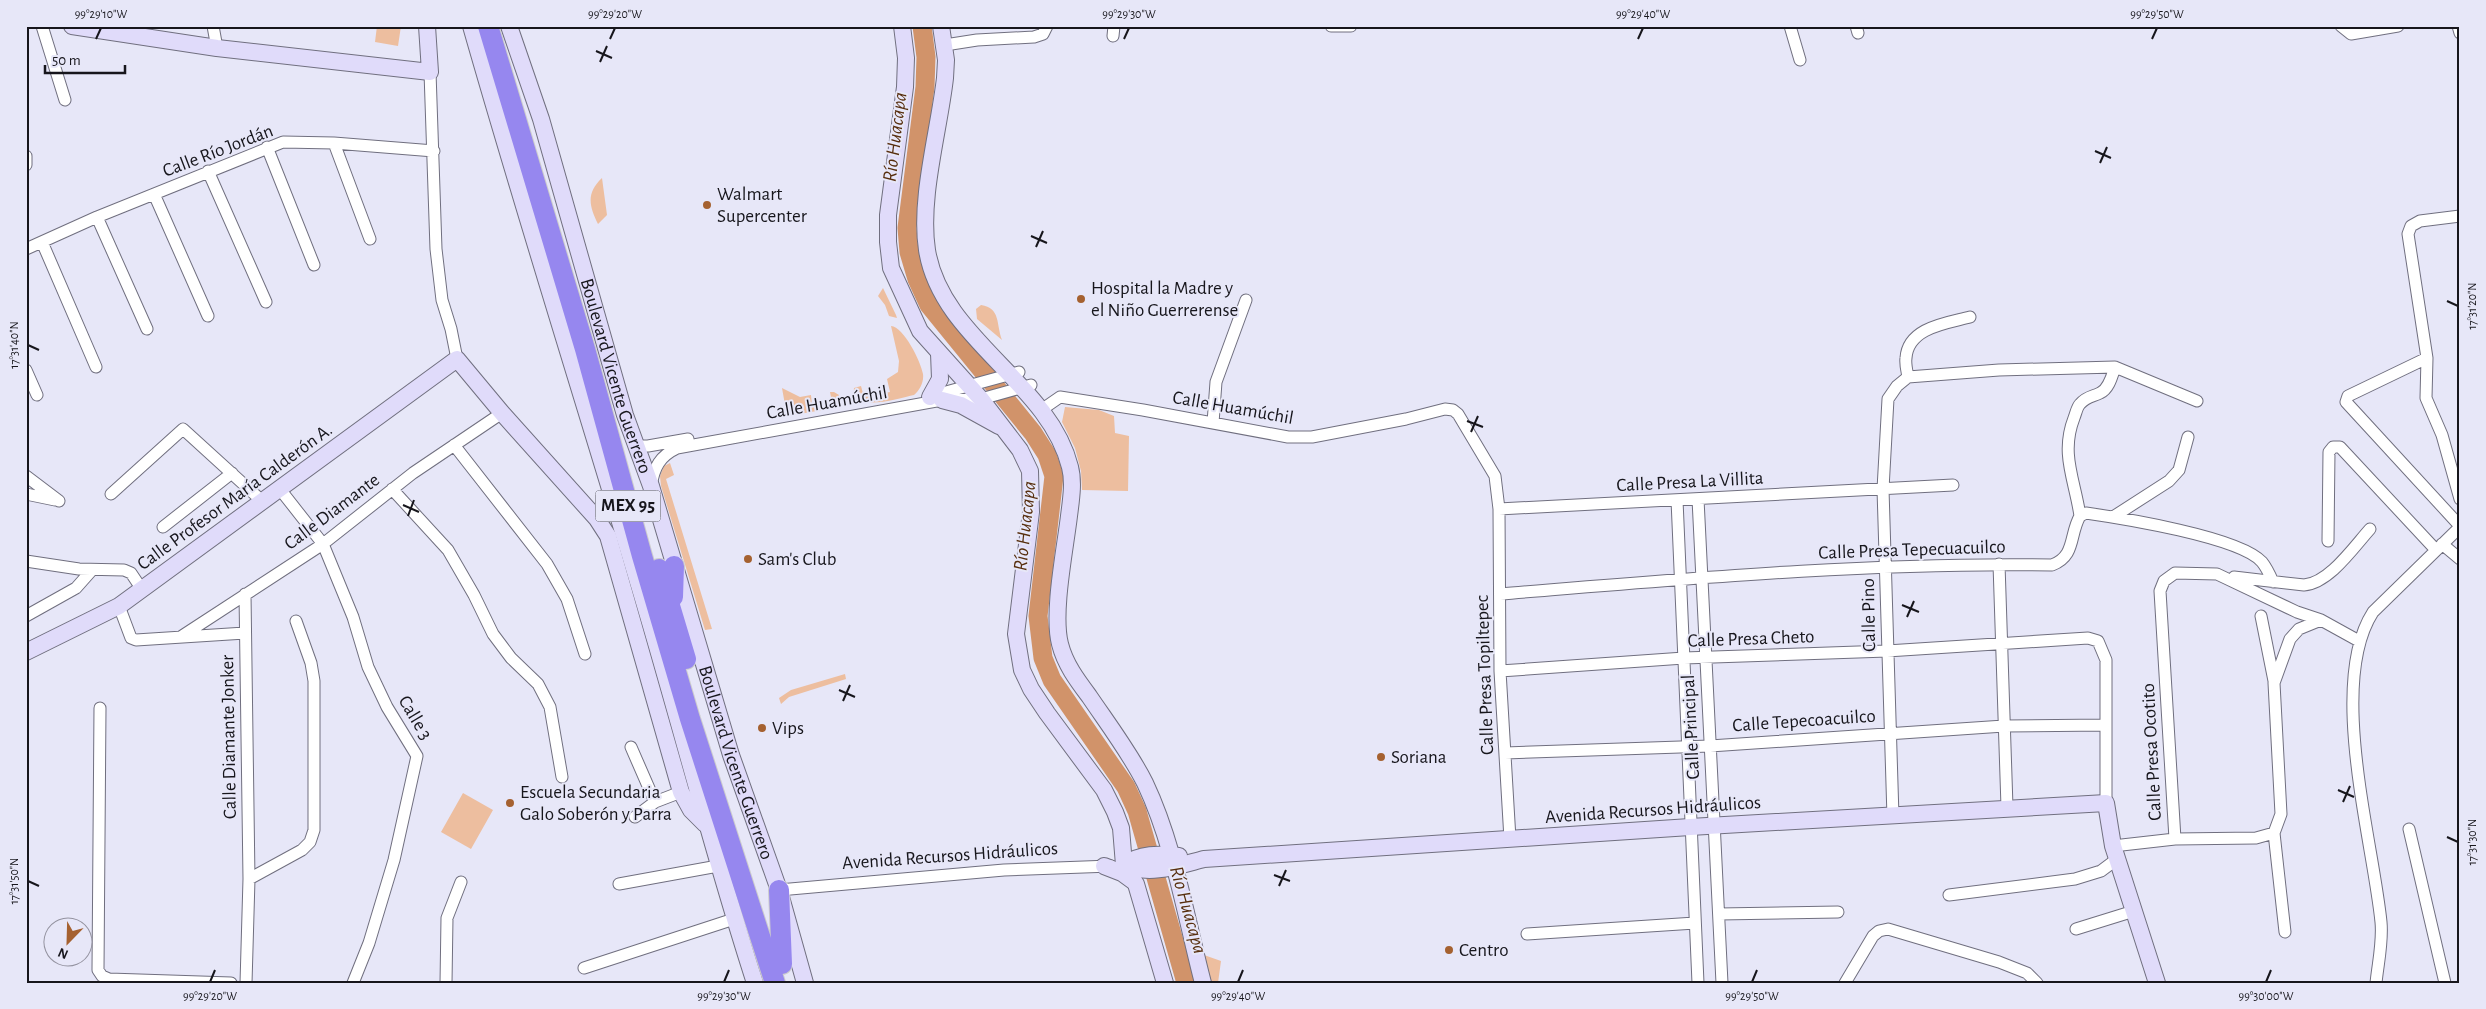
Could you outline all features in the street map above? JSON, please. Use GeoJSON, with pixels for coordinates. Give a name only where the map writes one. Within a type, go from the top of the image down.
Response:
{"type":"FeatureCollection","features":[{"type":"Feature","properties":{"kind":"highway","name":"Boulevard Vicente Guerrero"},"geometry":{"type":"LineString","coordinates":[[491,28],[673,612],[778,978]]}},
{"type":"Feature","properties":{"kind":"highway","name":"Boulevard Vicente Guerrero"},"geometry":{"type":"LineString","coordinates":[[491,28],[687,709],[778,978]]}},
{"type":"Feature","properties":{"kind":"highway"},"geometry":{"type":"LineString","coordinates":[[673,612],[674,566]]}},
{"type":"Feature","properties":{"kind":"highway"},"geometry":{"type":"LineString","coordinates":[[778,978],[779,890]]}},
{"type":"Feature","properties":{"kind":"main road"},"geometry":{"type":"LineString","coordinates":[[72,26],[133,30],[217,48],[430,72],[427,26]]}},
{"type":"Feature","properties":{"kind":"main road","name":"Boulevard Vicente Guerrero"},"geometry":{"type":"LineString","coordinates":[[471,26],[496,118],[593,428],[705,824],[755,983]]}},
{"type":"Feature","properties":{"kind":"main road","name":"Boulevard Vicente Guerrero"},"geometry":{"type":"LineString","coordinates":[[509,26],[541,119],[625,415],[638,446],[651,486],[731,755],[779,890],[805,983]]}},
{"type":"Feature","properties":{"kind":"main road"},"geometry":{"type":"LineString","coordinates":[[902,26],[906,58],[905,87],[888,215],[890,259],[906,306],[920,331],[976,393],[1020,450],[1030,471],[1032,492],[1017,619],[1018,651],[1022,670],[1031,689],[1047,713],[1104,790],[1121,828],[1166,983]]}},
{"type":"Feature","properties":{"kind":"main road"},"geometry":{"type":"LineString","coordinates":[[942,26],[945,45],[942,98],[927,201],[928,250],[940,288],[968,328],[1026,387],[1054,430],[1070,467],[1071,502],[1058,619],[1060,644],[1070,670],[1143,780],[1169,857],[1203,983]]}},
{"type":"Feature","properties":{"kind":"main road"},"geometry":{"type":"LineString","coordinates":[[940,353],[940,379],[936,398],[961,406],[1005,430]]}},
{"type":"Feature","properties":{"kind":"main road"},"geometry":{"type":"LineString","coordinates":[[457,359],[597,519],[608,536],[681,792],[691,810],[705,824]]}},
{"type":"Feature","properties":{"kind":"main road","name":"Calle Profesor María Calderón A."},"geometry":{"type":"LineString","coordinates":[[26,652],[119,606],[261,500],[339,447],[457,359]]}},
{"type":"Feature","properties":{"kind":"main road"},"geometry":{"type":"LineString","coordinates":[[2106,802],[2115,853],[2158,983]]}},
{"type":"Feature","properties":{"kind":"main road","name":"Avenida Recursos Hidráulicos"},"geometry":{"type":"LineString","coordinates":[[1133,869],[1169,857],[1204,859],[1690,827],[1893,817],[2007,807],[2106,802]]}},
{"type":"Feature","properties":{"kind":"main road"},"geometry":{"type":"LineString","coordinates":[[1169,857],[1181,850],[1204,859],[1195,867],[1188,878],[1182,902]]}},
{"type":"Feature","properties":{"kind":"main road"},"geometry":{"type":"LineString","coordinates":[[1104,866],[1122,873],[1133,869]]}},
{"type":"Feature","properties":{"kind":"street"},"geometry":{"type":"LineString","coordinates":[[42,26],[65,100]]}},
{"type":"Feature","properties":{"kind":"street"},"geometry":{"type":"LineString","coordinates":[[213,26],[217,48]]}},
{"type":"Feature","properties":{"kind":"street"},"geometry":{"type":"LineString","coordinates":[[945,45],[977,40],[1034,36],[1043,34],[1047,26]]}},
{"type":"Feature","properties":{"kind":"street"},"geometry":{"type":"LineString","coordinates":[[1331,26],[1351,26]]}},
{"type":"Feature","properties":{"kind":"street"},"geometry":{"type":"LineString","coordinates":[[1790,26],[1800,60]]}},
{"type":"Feature","properties":{"kind":"street"},"geometry":{"type":"LineString","coordinates":[[2344,29],[2351,34],[2398,26]]}},
{"type":"Feature","properties":{"kind":"street"},"geometry":{"type":"LineString","coordinates":[[2458,26],[2460,33]]}},
{"type":"Feature","properties":{"kind":"street"},"geometry":{"type":"LineString","coordinates":[[430,72],[436,249],[442,300],[451,328],[457,359]]}},
{"type":"Feature","properties":{"kind":"street","name":"Calle Río Jordán"},"geometry":{"type":"LineString","coordinates":[[26,249],[97,217],[283,142],[334,143],[434,151]]}},
{"type":"Feature","properties":{"kind":"street"},"geometry":{"type":"LineString","coordinates":[[334,143],[370,239]]}},
{"type":"Feature","properties":{"kind":"street"},"geometry":{"type":"LineString","coordinates":[[267,147],[314,264]]}},
{"type":"Feature","properties":{"kind":"street"},"geometry":{"type":"LineString","coordinates":[[26,156],[26,165]]}},
{"type":"Feature","properties":{"kind":"street"},"geometry":{"type":"LineString","coordinates":[[208,171],[266,302]]}},
{"type":"Feature","properties":{"kind":"street"},"geometry":{"type":"LineString","coordinates":[[154,194],[208,316]]}},
{"type":"Feature","properties":{"kind":"street"},"geometry":{"type":"LineString","coordinates":[[2460,216],[2420,221],[2411,226],[2408,234],[2427,358],[2426,398],[2442,435],[2460,499]]}},
{"type":"Feature","properties":{"kind":"street"},"geometry":{"type":"LineString","coordinates":[[97,217],[147,329]]}},
{"type":"Feature","properties":{"kind":"street"},"geometry":{"type":"LineString","coordinates":[[42,242],[96,367]]}},
{"type":"Feature","properties":{"kind":"street"},"geometry":{"type":"LineString","coordinates":[[1213,423],[1216,382],[1246,300]]}},
{"type":"Feature","properties":{"kind":"street"},"geometry":{"type":"LineString","coordinates":[[1970,317],[1922,331],[1906,358],[1908,377],[1999,370],[2115,367],[2197,401]]}},
{"type":"Feature","properties":{"kind":"street"},"geometry":{"type":"LineString","coordinates":[[2376,983],[2382,924],[2355,737],[2353,699],[2359,640],[2372,612],[2460,527],[2346,402],[2348,396],[2427,358]]}},
{"type":"Feature","properties":{"kind":"street"},"geometry":{"type":"LineString","coordinates":[[2115,367],[2106,389],[2100,393],[2087,396],[2078,405],[2069,430],[2066,450],[2076,488],[2080,516],[2086,514],[2135,519],[2246,551],[2261,561],[2273,582]]}},
{"type":"Feature","properties":{"kind":"street"},"geometry":{"type":"LineString","coordinates":[[26,370],[37,396]]}},
{"type":"Feature","properties":{"kind":"street","name":"Calle Huamúchil"},"geometry":{"type":"LineString","coordinates":[[651,486],[656,465],[665,454],[677,448],[936,398],[976,393],[1014,373]]}},
{"type":"Feature","properties":{"kind":"street","name":"Calle Pino"},"geometry":{"type":"LineString","coordinates":[[1893,817],[1883,489],[1888,399],[1897,386],[1908,377]]}},
{"type":"Feature","properties":{"kind":"street"},"geometry":{"type":"LineString","coordinates":[[1026,387],[1046,406],[1060,429],[1070,467]]}},
{"type":"Feature","properties":{"kind":"street","name":"Calle Huamúchil"},"geometry":{"type":"LineString","coordinates":[[638,446],[648,446],[936,398],[1026,387]]}},
{"type":"Feature","properties":{"kind":"street","name":"Calle Huamúchil"},"geometry":{"type":"LineString","coordinates":[[1046,406],[1060,397],[1288,437],[1312,437],[1406,419],[1445,409]]}},
{"type":"Feature","properties":{"kind":"street","name":"Calle Presa Topiltepec"},"geometry":{"type":"LineString","coordinates":[[1445,409],[1458,414],[1495,476],[1498,509],[1500,671],[1510,839]]}},
{"type":"Feature","properties":{"kind":"street","name":"Calle Diamante"},"geometry":{"type":"LineString","coordinates":[[182,636],[323,544],[392,489],[502,412]]}},
{"type":"Feature","properties":{"kind":"street"},"geometry":{"type":"LineString","coordinates":[[111,494],[183,429],[261,500]]}},
{"type":"Feature","properties":{"kind":"street"},"geometry":{"type":"LineString","coordinates":[[2113,517],[2169,481],[2179,470],[2188,437]]}},
{"type":"Feature","properties":{"kind":"street"},"geometry":{"type":"LineString","coordinates":[[454,445],[547,564],[567,599],[585,654]]}},
{"type":"Feature","properties":{"kind":"street"},"geometry":{"type":"LineString","coordinates":[[2328,541],[2328,452],[2333,447],[2340,447],[2439,547],[2460,559]]}},
{"type":"Feature","properties":{"kind":"street"},"geometry":{"type":"LineString","coordinates":[[163,527],[232,473]]}},
{"type":"Feature","properties":{"kind":"street"},"geometry":{"type":"LineString","coordinates":[[26,476],[59,501],[26,494]]}},
{"type":"Feature","properties":{"kind":"street","name":"Calle Presa La Villita"},"geometry":{"type":"LineString","coordinates":[[1498,509],[1954,485]]}},
{"type":"Feature","properties":{"kind":"street","name":"Calle 3"},"geometry":{"type":"LineString","coordinates":[[279,488],[323,544],[352,617],[368,667],[387,707],[417,756],[394,860],[369,943],[353,983]]}},
{"type":"Feature","properties":{"kind":"street"},"geometry":{"type":"LineString","coordinates":[[392,489],[448,550],[474,595],[493,634],[511,658],[538,684],[550,707],[562,778]]}},
{"type":"Feature","properties":{"kind":"street","name":"Calle Principal"},"geometry":{"type":"LineString","coordinates":[[1698,499],[1722,983]]}},
{"type":"Feature","properties":{"kind":"street","name":"Calle Principal"},"geometry":{"type":"LineString","coordinates":[[1677,500],[1698,983]]}},
{"type":"Feature","properties":{"kind":"street","name":"Calle Presa Tepecuacuilco"},"geometry":{"type":"LineString","coordinates":[[1500,594],[1702,576],[1886,567],[1999,564],[2052,565],[2062,561],[2068,554],[2080,516]]}},
{"type":"Feature","properties":{"kind":"street","name":"Calle Presa Ocotito"},"geometry":{"type":"LineString","coordinates":[[2175,839],[2160,591],[2164,581],[2175,573],[2217,574],[2273,582],[2314,585],[2327,576],[2370,529]]}},
{"type":"Feature","properties":{"kind":"street"},"geometry":{"type":"LineString","coordinates":[[26,561],[92,570],[124,570],[131,573],[141,588]]}},
{"type":"Feature","properties":{"kind":"street"},"geometry":{"type":"LineString","coordinates":[[1999,564],[2007,807]]}},
{"type":"Feature","properties":{"kind":"street"},"geometry":{"type":"LineString","coordinates":[[26,616],[76,588],[92,570]]}},
{"type":"Feature","properties":{"kind":"street"},"geometry":{"type":"LineString","coordinates":[[2217,574],[2297,612],[2321,620],[2359,640]]}},
{"type":"Feature","properties":{"kind":"street","name":"Calle Diamante Jonker"},"geometry":{"type":"LineString","coordinates":[[245,594],[249,879],[246,983]]}},
{"type":"Feature","properties":{"kind":"street"},"geometry":{"type":"LineString","coordinates":[[119,606],[131,638],[136,640],[245,633]]}},
{"type":"Feature","properties":{"kind":"street"},"geometry":{"type":"LineString","coordinates":[[2261,616],[2274,683],[2281,814],[2274,833],[2285,932]]}},
{"type":"Feature","properties":{"kind":"street"},"geometry":{"type":"LineString","coordinates":[[249,879],[302,850],[310,842],[314,830],[314,681],[311,663],[296,620]]}},
{"type":"Feature","properties":{"kind":"street"},"geometry":{"type":"LineString","coordinates":[[2274,683],[2290,639],[2298,629],[2321,620]]}},
{"type":"Feature","properties":{"kind":"street","name":"Calle Presa Cheto"},"geometry":{"type":"LineString","coordinates":[[1500,671],[1684,658],[1887,651],[2088,638],[2098,641],[2102,647],[2105,663],[2105,725]]}},
{"type":"Feature","properties":{"kind":"street"},"geometry":{"type":"LineString","coordinates":[[100,708],[98,970],[102,976],[109,980],[231,983]]}},
{"type":"Feature","properties":{"kind":"street"},"geometry":{"type":"LineString","coordinates":[[2105,725],[2106,802]]}},
{"type":"Feature","properties":{"kind":"street","name":"Calle Tepecoacuilco"},"geometry":{"type":"LineString","coordinates":[[1505,753],[1710,746],[1890,732],[2004,726],[2105,725]]}},
{"type":"Feature","properties":{"kind":"street"},"geometry":{"type":"LineString","coordinates":[[631,747],[655,802]]}},
{"type":"Feature","properties":{"kind":"street"},"geometry":{"type":"LineString","coordinates":[[636,817],[655,802],[681,792]]}},
{"type":"Feature","properties":{"kind":"street"},"geometry":{"type":"LineString","coordinates":[[2409,828],[2446,983]]}},
{"type":"Feature","properties":{"kind":"street"},"geometry":{"type":"LineString","coordinates":[[1949,894],[2075,879],[2101,871],[2115,853],[2175,839],[2256,838],[2274,833]]}},
{"type":"Feature","properties":{"kind":"street"},"geometry":{"type":"LineString","coordinates":[[619,884],[718,866]]}},
{"type":"Feature","properties":{"kind":"street","name":"Avenida Recursos Hidráulicos"},"geometry":{"type":"LineString","coordinates":[[779,890],[1004,870],[1104,866],[1133,869]]}},
{"type":"Feature","properties":{"kind":"street"},"geometry":{"type":"LineString","coordinates":[[446,983],[447,918],[461,882]]}},
{"type":"Feature","properties":{"kind":"street"},"geometry":{"type":"LineString","coordinates":[[2076,929],[2134,911]]}},
{"type":"Feature","properties":{"kind":"street"},"geometry":{"type":"LineString","coordinates":[[1719,914],[1838,912]]}},
{"type":"Feature","properties":{"kind":"street"},"geometry":{"type":"LineString","coordinates":[[584,968],[734,919]]}},
{"type":"Feature","properties":{"kind":"street"},"geometry":{"type":"LineString","coordinates":[[1527,934],[1695,923]]}},
{"type":"Feature","properties":{"kind":"street"},"geometry":{"type":"LineString","coordinates":[[1846,983],[1873,936],[1879,931],[1888,929],[1999,962],[2027,973],[2037,983]]}},
{"type":"Feature","properties":{"kind":"shaded area"},"geometry":{"type":"Polygon","coordinates":[[[377,26],[401,26],[398,46],[375,42],[377,26]]]}},
{"type":"Feature","properties":{"kind":"shaded area"},"geometry":{"type":"Polygon","coordinates":[[[602,178],[607,215],[598,224],[591,205],[591,194],[602,178]]]}},
{"type":"Feature","properties":{"kind":"shaded area"},"geometry":{"type":"Polygon","coordinates":[[[883,288],[897,318],[889,316],[885,305],[878,296],[883,288]]]}},
{"type":"Feature","properties":{"kind":"shaded area"},"geometry":{"type":"Polygon","coordinates":[[[981,305],[992,309],[995,313],[1002,340],[977,319],[976,309],[981,305]]]}},
{"type":"Feature","properties":{"kind":"shaded area"},"geometry":{"type":"Polygon","coordinates":[[[891,326],[901,332],[906,338],[919,362],[923,374],[921,386],[914,395],[888,401],[868,402],[860,400],[855,396],[854,388],[861,386],[864,397],[890,392],[887,379],[898,372],[899,361],[891,326]]]}},
{"type":"Feature","properties":{"kind":"shaded area"},"geometry":{"type":"Polygon","coordinates":[[[782,388],[800,397],[811,395],[812,405],[832,402],[830,392],[839,395],[838,400],[829,409],[787,416],[782,388]]]}},
{"type":"Feature","properties":{"kind":"shaded area"},"geometry":{"type":"Polygon","coordinates":[[[1065,407],[1099,410],[1114,416],[1115,433],[1129,436],[1128,491],[1082,490],[1081,471],[1075,448],[1062,422],[1065,407]]]}},
{"type":"Feature","properties":{"kind":"shaded area"},"geometry":{"type":"Polygon","coordinates":[[[670,463],[674,475],[666,479],[712,629],[705,630],[661,486],[660,476],[664,466],[670,463]]]}},
{"type":"Feature","properties":{"kind":"shaded area"},"geometry":{"type":"Polygon","coordinates":[[[845,674],[846,679],[789,697],[781,704],[779,698],[791,690],[845,674]]]}},
{"type":"Feature","properties":{"kind":"shaded area"},"geometry":{"type":"Polygon","coordinates":[[[463,793],[493,810],[471,849],[441,832],[463,793]]]}},
{"type":"Feature","properties":{"kind":"shaded area"},"geometry":{"type":"Polygon","coordinates":[[[1204,955],[1221,961],[1218,983],[1210,983],[1204,955]]]}},
{"type":"Feature","properties":{"kind":"waterway","name":"Río Huacapa"},"geometry":{"type":"LineString","coordinates":[[922,26],[926,57],[925,87],[907,228],[909,252],[917,279],[929,305],[1033,433],[1047,455],[1054,476],[1038,616],[1043,658],[1052,680],[1126,787],[1137,811],[1186,983]]}},
{"type":"Feature","properties":{"kind":"place","name":"Walmart Supercenter"},"geometry":{"type":"Point","coordinates":[707,205]}},
{"type":"Feature","properties":{"kind":"place","name":"Hospital la Madre y el Niño Guerrerense"},"geometry":{"type":"Point","coordinates":[1081,299]}},
{"type":"Feature","properties":{"kind":"place","name":"Sam's Club"},"geometry":{"type":"Point","coordinates":[748,559]}},
{"type":"Feature","properties":{"kind":"place","name":"Vips"},"geometry":{"type":"Point","coordinates":[762,728]}},
{"type":"Feature","properties":{"kind":"place","name":"Soriana"},"geometry":{"type":"Point","coordinates":[1381,757]}},
{"type":"Feature","properties":{"kind":"place","name":"Escuela Secundaria Galo Soberón y Parra"},"geometry":{"type":"Point","coordinates":[510,803]}},
{"type":"Feature","properties":{"kind":"place","name":"Centro"},"geometry":{"type":"Point","coordinates":[1449,950]}}]}
